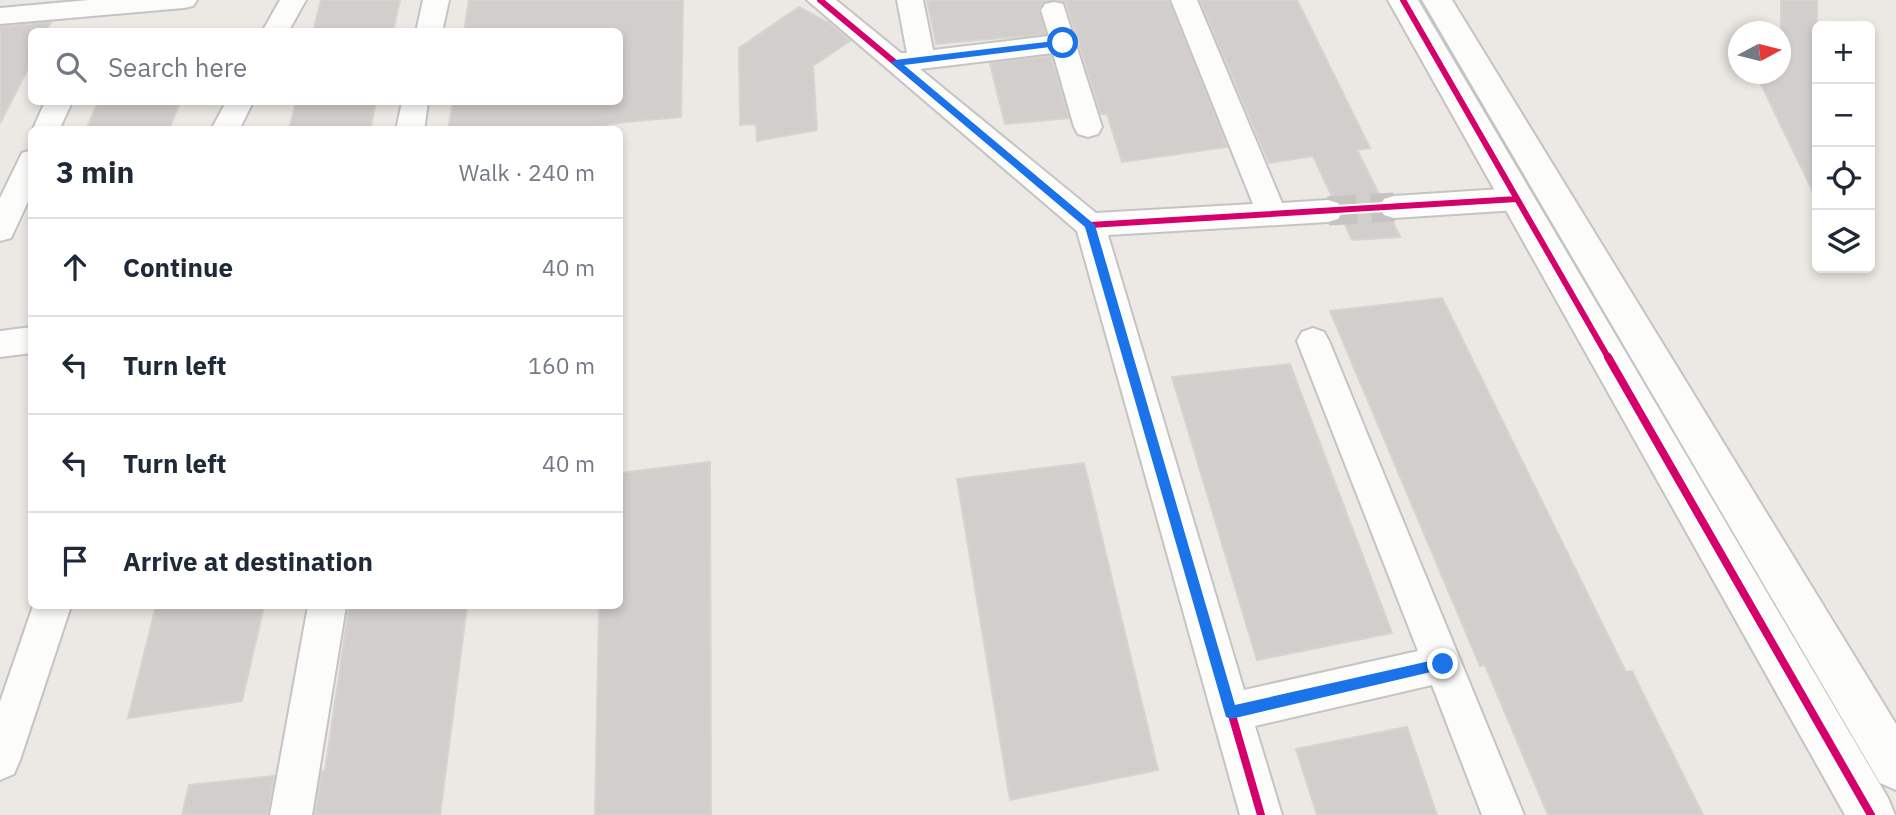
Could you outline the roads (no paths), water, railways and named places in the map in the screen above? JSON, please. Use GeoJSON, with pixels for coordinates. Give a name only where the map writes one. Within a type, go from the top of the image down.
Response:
{"type":"FeatureCollection","features":[{"type":"Feature","properties":{"kind":"street"},"geometry":{"type":"LineString","coordinates":[[0,16],[102,4],[184,0]]}},
{"type":"Feature","properties":{"kind":"street"},"geometry":{"type":"LineString","coordinates":[[277,28],[293,0]]}},
{"type":"Feature","properties":{"kind":"street"},"geometry":{"type":"LineString","coordinates":[[430,28],[436,0]]}},
{"type":"Feature","properties":{"kind":"street"},"geometry":{"type":"LineString","coordinates":[[820,0],[909,62],[1090,225],[1261,815]]}},
{"type":"Feature","properties":{"kind":"street"},"geometry":{"type":"LineString","coordinates":[[909,62],[910,0]]}},
{"type":"Feature","properties":{"kind":"street"},"geometry":{"type":"LineString","coordinates":[[1184,0],[1272,214]]}},
{"type":"Feature","properties":{"kind":"street"},"geometry":{"type":"LineString","coordinates":[[1403,0],[1871,815]]}},
{"type":"Feature","properties":{"kind":"street"},"geometry":{"type":"LineString","coordinates":[[1437,0],[1896,767]]}},
{"type":"Feature","properties":{"kind":"street"},"geometry":{"type":"LineString","coordinates":[[92,28],[102,4]]}},
{"type":"Feature","properties":{"kind":"street"},"geometry":{"type":"LineString","coordinates":[[1054,10],[1088,127]]}},
{"type":"Feature","properties":{"kind":"street"},"geometry":{"type":"LineString","coordinates":[[909,62],[1063,43]]}},
{"type":"Feature","properties":{"kind":"street"},"geometry":{"type":"LineString","coordinates":[[47,126],[57,105]]}},
{"type":"Feature","properties":{"kind":"street"},"geometry":{"type":"LineString","coordinates":[[227,126],[238,105]]}},
{"type":"Feature","properties":{"kind":"street"},"geometry":{"type":"LineString","coordinates":[[411,126],[414,105]]}},
{"type":"Feature","properties":{"kind":"street"},"geometry":{"type":"LineString","coordinates":[[0,230],[28,169]]}},
{"type":"Feature","properties":{"kind":"street"},"geometry":{"type":"LineString","coordinates":[[1394,206],[1517,199]]}},
{"type":"Feature","properties":{"kind":"street"},"geometry":{"type":"LineString","coordinates":[[1090,225],[1328,211]]}},
{"type":"Feature","properties":{"kind":"street"},"geometry":{"type":"LineString","coordinates":[[0,344],[28,340]]}},
{"type":"Feature","properties":{"kind":"street"},"geometry":{"type":"LineString","coordinates":[[1313,341],[1503,815]]}},
{"type":"Feature","properties":{"kind":"street"},"geometry":{"type":"LineString","coordinates":[[0,760],[51,609]]}},
{"type":"Feature","properties":{"kind":"street"},"geometry":{"type":"LineString","coordinates":[[291,815],[326,609]]}},
{"type":"Feature","properties":{"kind":"street"},"geometry":{"type":"LineString","coordinates":[[1231,712],[1443,664]]}},
{"type":"Feature","properties":{"kind":"tunnel"},"geometry":{"type":"LineString","coordinates":[[1328,211],[1394,207]]}}]}
